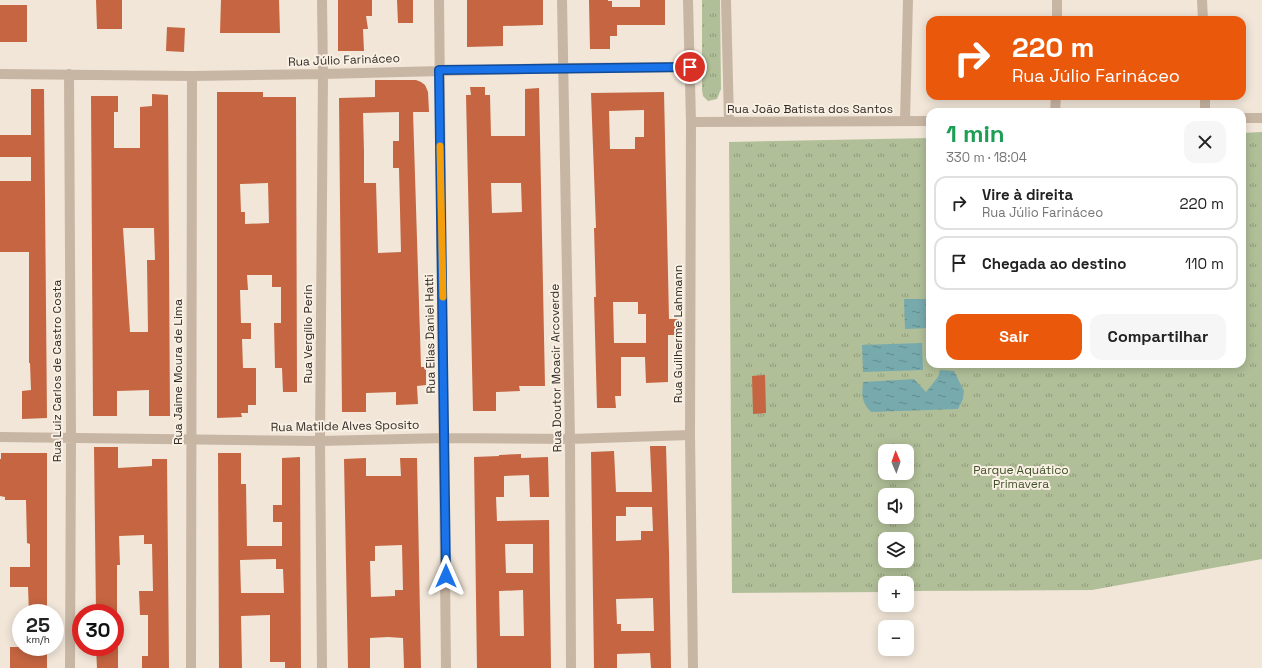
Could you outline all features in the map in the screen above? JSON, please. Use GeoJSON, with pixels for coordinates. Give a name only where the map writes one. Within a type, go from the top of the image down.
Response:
{"type":"FeatureCollection","features":[{"type":"Feature","properties":{"kind":"street","name":"Rua Vergílio Perin"},"geometry":{"type":"LineString","coordinates":[[322,0],[323,74],[320,441],[322,668]]}},
{"type":"Feature","properties":{"kind":"street","name":"Rua Elias Daniel Hatti"},"geometry":{"type":"LineString","coordinates":[[439,0],[446,668]]}},
{"type":"Feature","properties":{"kind":"street","name":"Rua Doutor Moacir Arcoverde"},"geometry":{"type":"LineString","coordinates":[[562,0],[570,439],[571,668]]}},
{"type":"Feature","properties":{"kind":"street","name":"Rua Guilherme Lahmann"},"geometry":{"type":"LineString","coordinates":[[688,0],[691,122],[690,435],[693,668]]}},
{"type":"Feature","properties":{"kind":"street"},"geometry":{"type":"LineString","coordinates":[[726,0],[729,121]]}},
{"type":"Feature","properties":{"kind":"street"},"geometry":{"type":"LineString","coordinates":[[905,121],[908,0]]}},
{"type":"Feature","properties":{"kind":"street"},"geometry":{"type":"LineString","coordinates":[[1057,0],[1057,16]]}},
{"type":"Feature","properties":{"kind":"street"},"geometry":{"type":"LineString","coordinates":[[1202,0],[1203,16]]}},
{"type":"Feature","properties":{"kind":"street","name":"Rua Júlio Farináceo"},"geometry":{"type":"LineString","coordinates":[[0,74],[192,76],[439,70],[690,67]]}},
{"type":"Feature","properties":{"kind":"street","name":"Rua Luiz Carlos de Castro Costa"},"geometry":{"type":"LineString","coordinates":[[69,74],[71,437],[70,668]]}},
{"type":"Feature","properties":{"kind":"street","name":"Rua Jaime Moura de Lima"},"geometry":{"type":"LineString","coordinates":[[190,668],[192,439],[192,76]]}},
{"type":"Feature","properties":{"kind":"street"},"geometry":{"type":"LineString","coordinates":[[1246,118],[1262,118]]}},
{"type":"Feature","properties":{"kind":"street","name":"Rua João Batista dos Santos"},"geometry":{"type":"LineString","coordinates":[[691,122],[926,121]]}},
{"type":"Feature","properties":{"kind":"street","name":"Rua Matilde Alves Sposito"},"geometry":{"type":"LineString","coordinates":[[0,437],[320,441],[444,438],[570,439],[690,435]]}},
{"type":"Feature","properties":{"kind":"green space"},"geometry":{"type":"Polygon","coordinates":[[[702,0],[720,0],[721,89],[717,99],[708,101],[703,96],[702,90],[702,0]]]}},
{"type":"Feature","properties":{"kind":"green space","name":"Parque Aquático Primavera"},"geometry":{"type":"Polygon","coordinates":[[[1262,132],[1262,559],[1092,590],[914,591],[914,576],[878,576],[878,592],[732,593],[729,142],[926,138],[926,368],[1246,368],[1246,133],[1262,132]]]}},
{"type":"Feature","properties":{"kind":"water"},"geometry":{"type":"Polygon","coordinates":[[[904,299],[926,299],[926,328],[905,329],[904,299]]]}},
{"type":"Feature","properties":{"kind":"water"},"geometry":{"type":"Polygon","coordinates":[[[922,343],[923,370],[863,372],[862,345],[922,343]]]}},
{"type":"Feature","properties":{"kind":"water"},"geometry":{"type":"Polygon","coordinates":[[[940,370],[954,371],[964,391],[963,399],[958,409],[871,412],[864,401],[862,395],[863,382],[914,379],[926,392],[938,377],[940,370]]]}},
{"type":"Feature","properties":{"kind":"building"},"geometry":{"type":"Polygon","coordinates":[[[96,0],[122,0],[122,29],[97,29],[96,0]]]}},
{"type":"Feature","properties":{"kind":"building"},"geometry":{"type":"Polygon","coordinates":[[[221,0],[279,0],[280,33],[220,33],[221,0]]]}},
{"type":"Feature","properties":{"kind":"building"},"geometry":{"type":"Polygon","coordinates":[[[338,0],[372,0],[372,16],[366,16],[368,29],[363,29],[364,51],[338,51],[338,0]]]}},
{"type":"Feature","properties":{"kind":"building"},"geometry":{"type":"Polygon","coordinates":[[[397,0],[413,0],[413,23],[398,23],[397,0]]]}},
{"type":"Feature","properties":{"kind":"building"},"geometry":{"type":"Polygon","coordinates":[[[467,0],[543,0],[543,25],[503,26],[503,46],[467,47],[467,0]]]}},
{"type":"Feature","properties":{"kind":"building"},"geometry":{"type":"Polygon","coordinates":[[[589,0],[612,1],[612,7],[640,7],[640,0],[665,0],[665,25],[617,25],[617,36],[610,36],[610,49],[590,49],[589,0]]]}},
{"type":"Feature","properties":{"kind":"building"},"geometry":{"type":"Polygon","coordinates":[[[0,5],[27,5],[27,42],[0,42],[0,5]]]}},
{"type":"Feature","properties":{"kind":"building"},"geometry":{"type":"Polygon","coordinates":[[[167,27],[185,28],[184,52],[166,51],[167,27]]]}},
{"type":"Feature","properties":{"kind":"building"},"geometry":{"type":"Polygon","coordinates":[[[375,80],[416,80],[425,85],[428,92],[429,112],[413,112],[421,367],[426,367],[426,385],[417,386],[418,404],[396,405],[396,392],[366,393],[366,412],[342,412],[339,98],[375,97],[375,80]],[[399,112],[363,113],[364,183],[376,183],[378,253],[401,252],[399,168],[393,168],[393,141],[399,141],[399,112]]]}},
{"type":"Feature","properties":{"kind":"building"},"geometry":{"type":"Polygon","coordinates":[[[470,87],[485,87],[485,95],[490,95],[491,136],[525,136],[525,89],[539,88],[545,386],[519,386],[520,391],[496,392],[496,411],[473,411],[466,95],[471,95],[470,87]],[[491,183],[492,213],[522,212],[521,183],[491,183]]]}},
{"type":"Feature","properties":{"kind":"building"},"geometry":{"type":"Polygon","coordinates":[[[31,89],[44,89],[47,418],[22,419],[22,391],[31,390],[29,363],[29,252],[0,252],[0,181],[31,181],[31,157],[0,157],[0,135],[31,135],[31,89]]]}},
{"type":"Feature","properties":{"kind":"building"},"geometry":{"type":"Polygon","coordinates":[[[217,92],[263,92],[263,97],[296,97],[297,392],[283,392],[282,368],[275,368],[274,323],[281,323],[281,287],[272,287],[272,275],[247,275],[248,290],[240,290],[241,323],[251,323],[251,339],[242,339],[243,368],[256,368],[256,405],[248,405],[248,413],[241,413],[242,417],[217,418],[217,92]],[[268,183],[240,184],[241,212],[245,212],[245,224],[269,223],[268,183]]]}},
{"type":"Feature","properties":{"kind":"building"},"geometry":{"type":"Polygon","coordinates":[[[664,92],[669,319],[678,319],[678,335],[668,335],[668,382],[646,383],[645,357],[621,357],[621,396],[615,396],[616,408],[597,408],[594,297],[596,297],[594,228],[596,228],[591,93],[664,92]],[[644,110],[609,111],[610,149],[635,149],[635,137],[644,137],[644,110]],[[613,302],[614,343],[646,343],[646,314],[638,314],[638,302],[613,302]]]}},
{"type":"Feature","properties":{"kind":"building"},"geometry":{"type":"Polygon","coordinates":[[[152,94],[168,95],[170,416],[149,416],[149,390],[117,391],[117,416],[93,416],[91,96],[118,96],[118,112],[114,112],[114,148],[140,148],[140,107],[152,106],[152,94]],[[123,228],[130,332],[148,332],[147,260],[155,260],[154,228],[123,228]]]}},
{"type":"Feature","properties":{"kind":"building"},"geometry":{"type":"Polygon","coordinates":[[[765,375],[766,413],[753,414],[752,376],[765,375]]]}},
{"type":"Feature","properties":{"kind":"building"},"geometry":{"type":"Polygon","coordinates":[[[650,446],[666,446],[671,668],[651,668],[650,653],[617,654],[617,668],[594,668],[591,452],[614,451],[616,492],[652,492],[650,446]],[[626,507],[626,516],[616,516],[616,541],[641,540],[641,531],[653,531],[652,507],[626,507]],[[653,598],[616,599],[617,624],[621,624],[621,631],[654,631],[653,598]]]}},
{"type":"Feature","properties":{"kind":"building"},"geometry":{"type":"Polygon","coordinates":[[[94,447],[118,447],[118,468],[152,466],[152,459],[167,459],[169,668],[142,668],[142,656],[148,656],[148,615],[140,615],[139,591],[153,591],[152,544],[144,544],[144,535],[119,536],[120,565],[117,565],[117,604],[96,604],[94,447]]]}},
{"type":"Feature","properties":{"kind":"building"},"geometry":{"type":"Polygon","coordinates":[[[1,453],[47,453],[47,604],[29,604],[28,587],[10,587],[10,567],[30,567],[30,544],[27,543],[26,500],[5,500],[5,497],[0,496],[1,453]]]}},
{"type":"Feature","properties":{"kind":"building"},"geometry":{"type":"Polygon","coordinates":[[[218,453],[241,453],[241,484],[246,484],[247,546],[282,546],[282,522],[273,522],[273,505],[282,505],[282,458],[300,457],[301,668],[285,668],[285,662],[270,662],[270,615],[241,616],[242,668],[219,668],[218,453]],[[276,559],[240,560],[241,593],[284,593],[283,569],[276,569],[276,559]]]}},
{"type":"Feature","properties":{"kind":"building"},"geometry":{"type":"Polygon","coordinates":[[[521,454],[521,458],[548,457],[549,497],[530,497],[529,475],[504,476],[504,497],[496,497],[497,521],[549,520],[551,668],[477,668],[474,457],[521,454]],[[505,544],[506,573],[533,573],[533,544],[505,544]],[[523,590],[499,591],[500,636],[524,636],[523,590]]]}},
{"type":"Feature","properties":{"kind":"building"},"geometry":{"type":"Polygon","coordinates":[[[366,458],[366,476],[401,476],[400,458],[417,458],[421,668],[404,668],[403,638],[388,637],[370,638],[370,668],[348,668],[344,459],[366,458]],[[402,545],[375,546],[375,561],[370,561],[371,597],[395,596],[395,590],[403,590],[402,545]]]}},
{"type":"Feature","properties":{"kind":"building"},"geometry":{"type":"Polygon","coordinates":[[[10,647],[12,647],[12,656],[47,656],[47,668],[10,668],[10,647]]]}},
{"type":"Feature","properties":{"kind":"building"},"geometry":{"type":"Polygon","coordinates":[[[96,656],[118,656],[118,668],[97,668],[96,656]]]}},
{"type":"Feature","properties":{"kind":"slow traffic"},"geometry":{"type":"LineString","coordinates":[[440,146],[443,297]]}},
{"type":"Feature","properties":{"kind":"route"},"geometry":{"type":"LineString","coordinates":[[446,576],[439,70],[690,67]]}}]}
